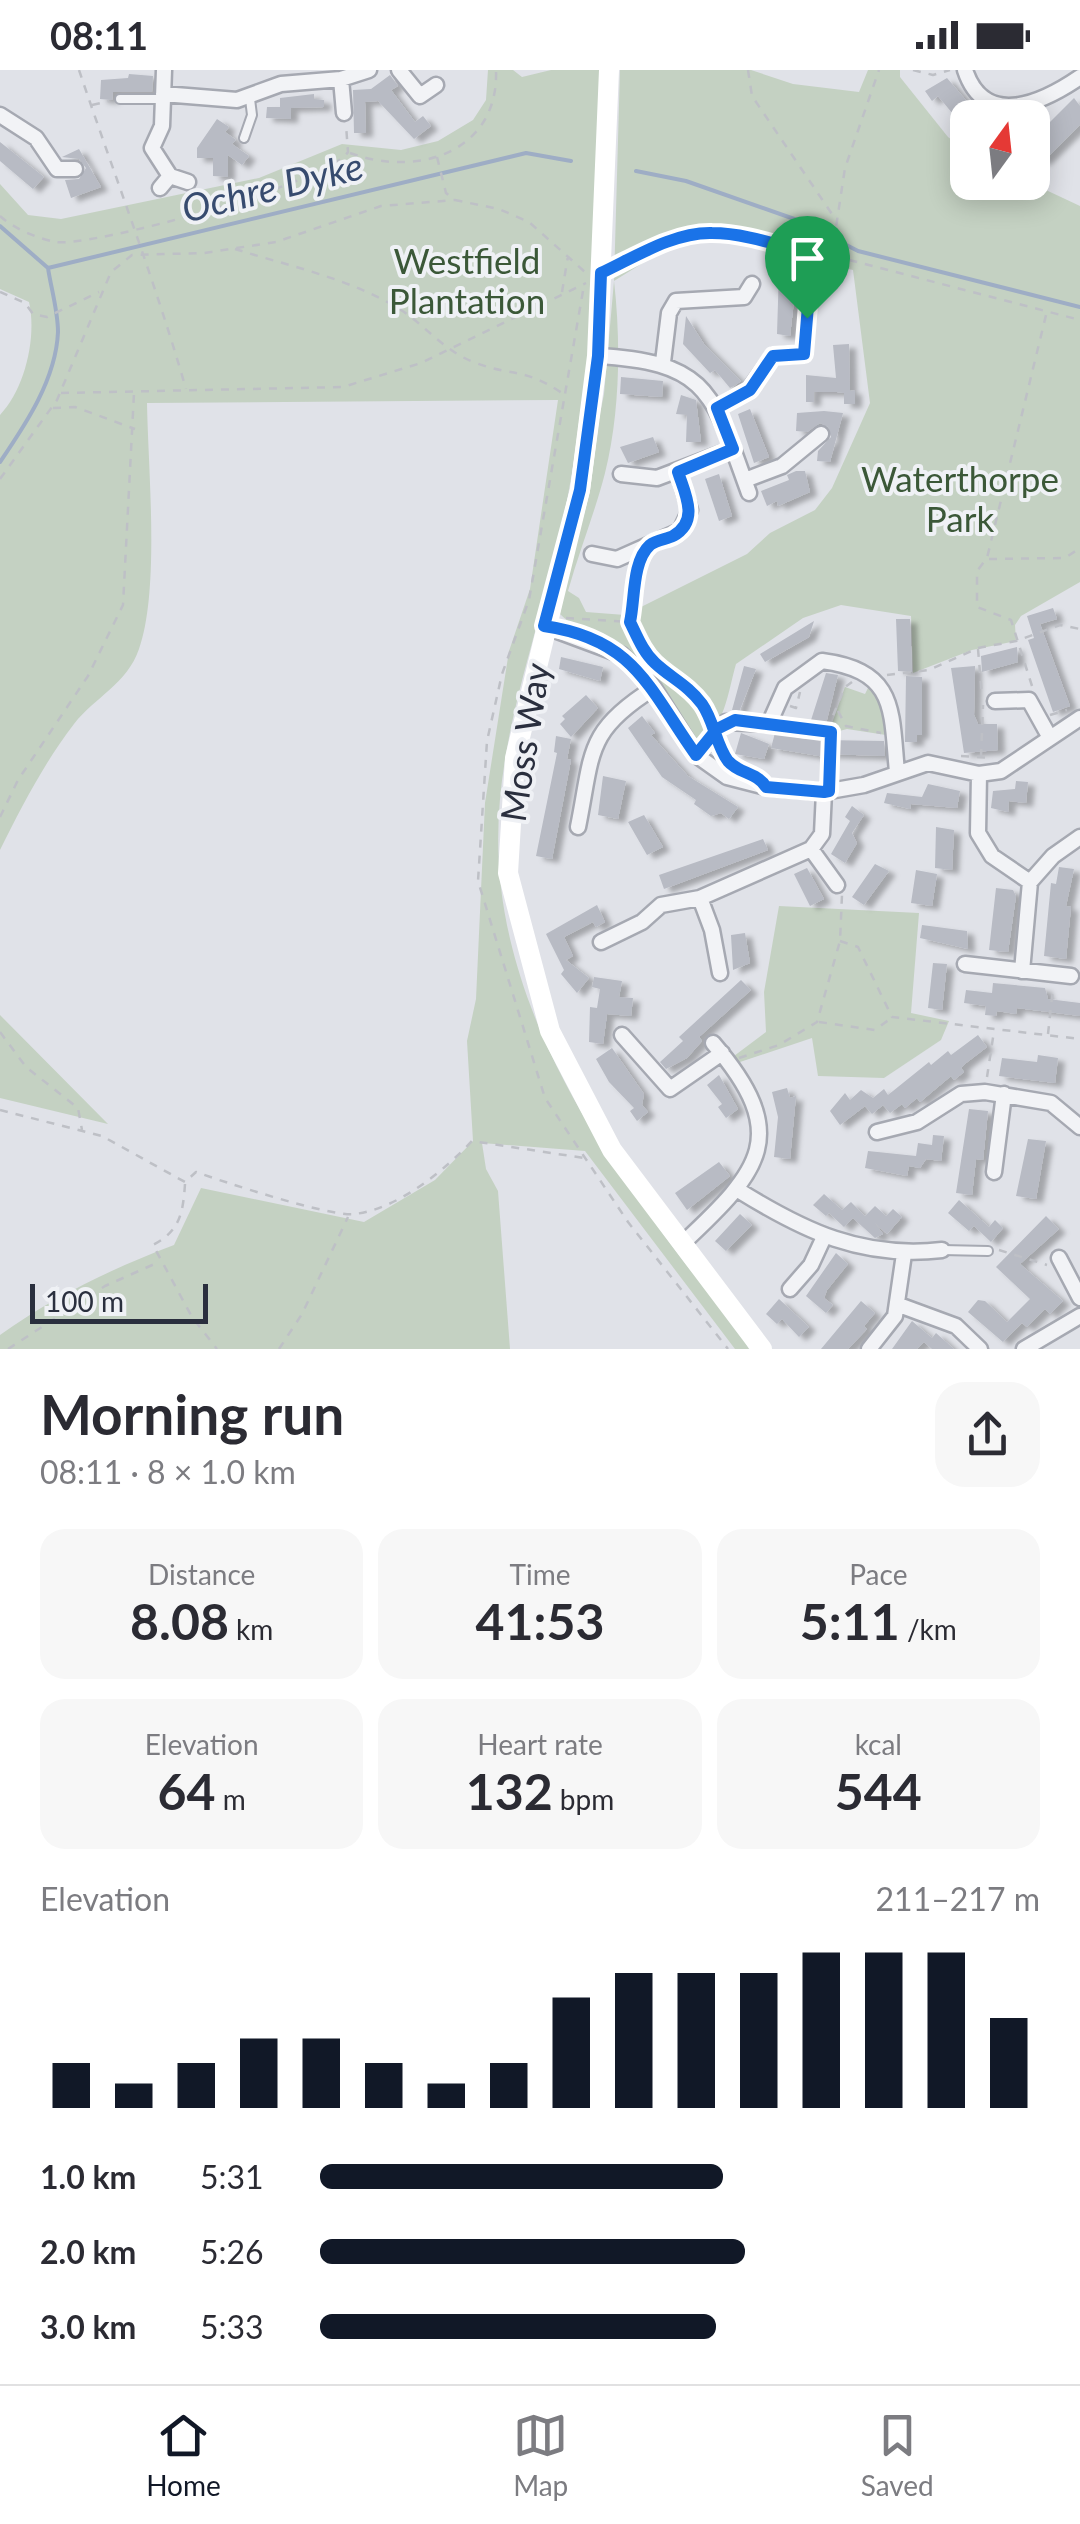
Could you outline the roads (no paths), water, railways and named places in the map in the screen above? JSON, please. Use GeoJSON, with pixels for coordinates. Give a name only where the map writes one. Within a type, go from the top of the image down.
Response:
{"type":"FeatureCollection","features":[{"type":"Feature","properties":{"kind":"street"},"geometry":{"type":"LineString","coordinates":[[164,70],[162,126],[152,148],[165,182],[188,182]]}},
{"type":"Feature","properties":{"kind":"street"},"geometry":{"type":"LineString","coordinates":[[163,97],[250,99],[280,84],[341,79],[369,70]]}},
{"type":"Feature","properties":{"kind":"street"},"geometry":{"type":"LineString","coordinates":[[399,70],[420,96],[436,84]]}},
{"type":"Feature","properties":{"kind":"street","name":"Moss Way"},"geometry":{"type":"LineString","coordinates":[[610,70],[594,278],[598,356],[580,490],[515,758],[508,818],[508,873],[519,928],[550,1031],[612,1150],[762,1349]]}},
{"type":"Feature","properties":{"kind":"street"},"geometry":{"type":"LineString","coordinates":[[965,70],[982,94],[1008,106],[1035,105],[1080,77]]}},
{"type":"Feature","properties":{"kind":"street"},"geometry":{"type":"LineString","coordinates":[[341,79],[344,114]]}},
{"type":"Feature","properties":{"kind":"street"},"geometry":{"type":"LineString","coordinates":[[0,114],[36,138],[57,169],[75,169]]}},
{"type":"Feature","properties":{"kind":"street"},"geometry":{"type":"LineString","coordinates":[[662,362],[666,324],[676,301],[744,297],[752,284]]}},
{"type":"Feature","properties":{"kind":"street"},"geometry":{"type":"LineString","coordinates":[[717,408],[750,390],[773,356],[804,354]]}},
{"type":"Feature","properties":{"kind":"street"},"geometry":{"type":"LineString","coordinates":[[598,356],[662,362],[702,387],[717,408],[747,487],[782,466],[821,434]]}},
{"type":"Feature","properties":{"kind":"street"},"geometry":{"type":"LineString","coordinates":[[621,474],[651,480],[733,449]]}},
{"type":"Feature","properties":{"kind":"street"},"geometry":{"type":"LineString","coordinates":[[592,554],[617,558],[680,531],[688,518],[689,504],[678,472]]}},
{"type":"Feature","properties":{"kind":"street"},"geometry":{"type":"LineString","coordinates":[[548,627],[622,655],[654,688],[696,755],[727,776],[746,782],[826,791],[864,785],[928,763],[1006,769],[1080,718]]}},
{"type":"Feature","properties":{"kind":"street"},"geometry":{"type":"LineString","coordinates":[[696,755],[717,729],[735,720],[762,726],[772,721],[785,688],[817,663],[863,672],[890,703],[897,772]]}},
{"type":"Feature","properties":{"kind":"street"},"geometry":{"type":"LineString","coordinates":[[578,827],[598,734],[612,717],[654,688]]}},
{"type":"Feature","properties":{"kind":"street"},"geometry":{"type":"LineString","coordinates":[[989,702],[1030,700],[1049,736]]}},
{"type":"Feature","properties":{"kind":"street"},"geometry":{"type":"LineString","coordinates":[[980,766],[978,833],[992,856],[1030,882]]}},
{"type":"Feature","properties":{"kind":"street"},"geometry":{"type":"LineString","coordinates":[[601,942],[642,922],[661,905],[700,898],[811,849],[822,834],[826,791]]}},
{"type":"Feature","properties":{"kind":"street"},"geometry":{"type":"LineString","coordinates":[[1022,970],[1032,903],[1030,882],[1053,856],[1080,837]]}},
{"type":"Feature","properties":{"kind":"street"},"geometry":{"type":"LineString","coordinates":[[811,849],[837,885]]}},
{"type":"Feature","properties":{"kind":"street"},"geometry":{"type":"LineString","coordinates":[[700,898],[712,930],[720,972]]}},
{"type":"Feature","properties":{"kind":"street"},"geometry":{"type":"LineString","coordinates":[[965,964],[1062,975]]}},
{"type":"Feature","properties":{"kind":"street"},"geometry":{"type":"LineString","coordinates":[[622,1035],[670,1089],[722,1052],[750,1092],[760,1130],[754,1160],[738,1190],[683,1243]]}},
{"type":"Feature","properties":{"kind":"street"},"geometry":{"type":"LineString","coordinates":[[877,1132],[917,1122],[961,1094],[985,1092],[1050,1102],[1077,1117]]}},
{"type":"Feature","properties":{"kind":"street"},"geometry":{"type":"LineString","coordinates":[[994,1172],[1004,1094]]}},
{"type":"Feature","properties":{"kind":"street"},"geometry":{"type":"LineString","coordinates":[[738,1190],[796,1226],[824,1238],[904,1254],[942,1250]]}},
{"type":"Feature","properties":{"kind":"street"},"geometry":{"type":"LineString","coordinates":[[790,1289],[811,1265],[824,1238]]}},
{"type":"Feature","properties":{"kind":"street"},"geometry":{"type":"LineString","coordinates":[[869,1349],[899,1305],[904,1254]]}},
{"type":"Feature","properties":{"kind":"street"},"geometry":{"type":"LineString","coordinates":[[1059,1258],[1080,1298]]}},
{"type":"Feature","properties":{"kind":"street"},"geometry":{"type":"LineString","coordinates":[[899,1305],[956,1326],[980,1349]]}},
{"type":"Feature","properties":{"kind":"street"},"geometry":{"type":"LineString","coordinates":[[1033,1347],[1080,1316]]}},
{"type":"Feature","properties":{"kind":"lane"},"geometry":{"type":"LineString","coordinates":[[120,99],[163,97]]}},
{"type":"Feature","properties":{"kind":"lane"},"geometry":{"type":"LineString","coordinates":[[244,138],[252,114],[250,99]]}},
{"type":"Feature","properties":{"kind":"lane"},"geometry":{"type":"LineString","coordinates":[[804,354],[807,318]]}},
{"type":"Feature","properties":{"kind":"lane"},"geometry":{"type":"LineString","coordinates":[[942,1250],[988,1250]]}},
{"type":"Feature","properties":{"kind":"waterway","name":"Ochre Dyke"},"geometry":{"type":"LineString","coordinates":[[0,226],[48,268],[526,153],[571,161]]}},
{"type":"Feature","properties":{"kind":"waterway","name":"Ochre Dyke"},"geometry":{"type":"LineString","coordinates":[[636,171],[686,181],[800,221],[858,251],[1080,307]]}},
{"type":"Feature","properties":{"kind":"waterway"},"geometry":{"type":"LineString","coordinates":[[0,462],[29,417],[52,367],[58,332],[48,268]]}},
{"type":"Feature","properties":{"kind":"park label","name":"Westfield Plantation"},"geometry":{"type":"Point","coordinates":[467,280]}},
{"type":"Feature","properties":{"kind":"park label","name":"Waterthorpe Park"},"geometry":{"type":"Point","coordinates":[960,498]}}]}
